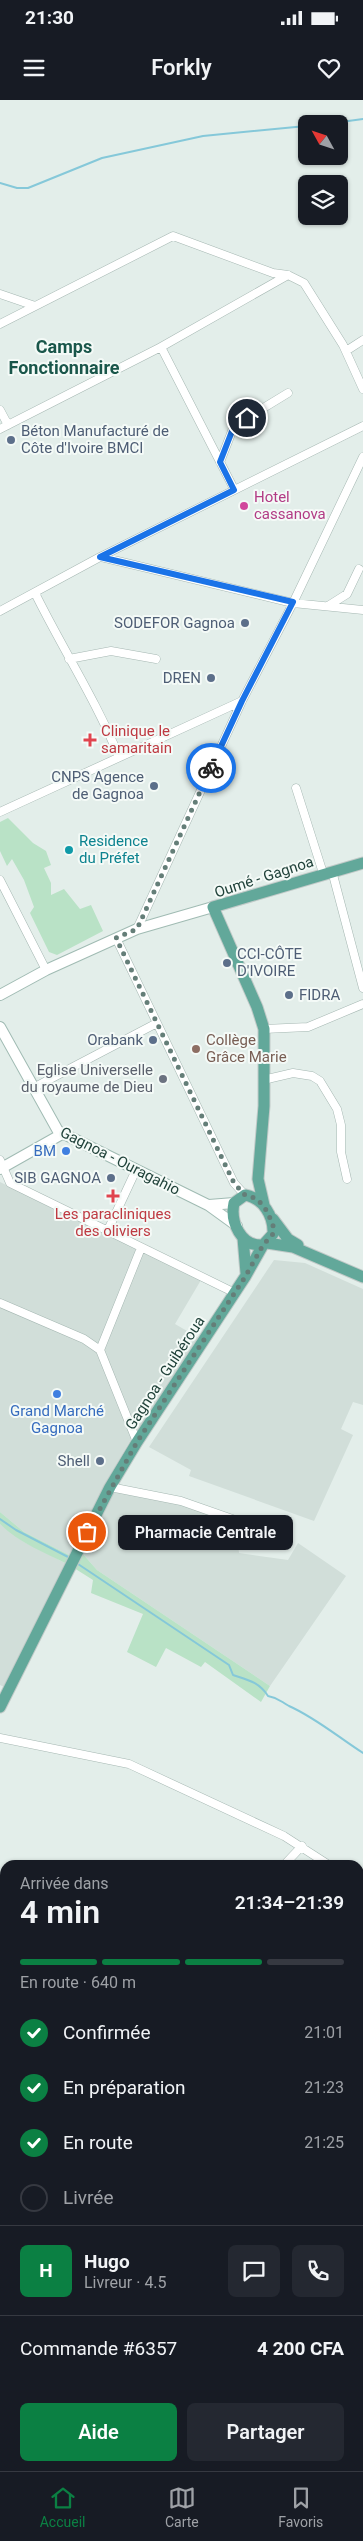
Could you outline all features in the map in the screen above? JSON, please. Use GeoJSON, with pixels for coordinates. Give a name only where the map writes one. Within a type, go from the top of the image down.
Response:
{"type":"FeatureCollection","features":[{"type":"Feature","properties":{"kind":"main road","name":"Oumé - Gagnoa"},"geometry":{"type":"LineString","coordinates":[[267,1210],[258,1179],[264,1106],[264,1029],[257,1007],[214,907],[363,863]]}},
{"type":"Feature","properties":{"kind":"main road"},"geometry":{"type":"LineString","coordinates":[[0,995],[46,970],[137,929],[214,907]]}},
{"type":"Feature","properties":{"kind":"main road","name":"Gagnoa - Ouragahio"},"geometry":{"type":"LineString","coordinates":[[0,1027],[56,1129],[62,1134],[208,1205],[237,1226]]}},
{"type":"Feature","properties":{"kind":"main road"},"geometry":{"type":"LineString","coordinates":[[1,1165],[62,1134]]}},
{"type":"Feature","properties":{"kind":"main road"},"geometry":{"type":"LineString","coordinates":[[246,1275],[242,1238],[234,1219],[238,1200],[258,1179]]}},
{"type":"Feature","properties":{"kind":"main road"},"geometry":{"type":"LineString","coordinates":[[208,1205],[255,1198],[267,1210],[288,1239],[312,1254]]}},
{"type":"Feature","properties":{"kind":"main road"},"geometry":{"type":"LineString","coordinates":[[265,1244],[273,1231],[267,1210]]}},
{"type":"Feature","properties":{"kind":"main road"},"geometry":{"type":"LineString","coordinates":[[242,1238],[254,1245],[265,1244],[293,1247],[363,1276]]}},
{"type":"Feature","properties":{"kind":"main road","name":"Gagnoa - Guibéroua"},"geometry":{"type":"LineString","coordinates":[[0,1707],[110,1488],[137,1442],[265,1244]]}},
{"type":"Feature","properties":{"kind":"street"},"geometry":{"type":"LineString","coordinates":[[0,324],[173,236],[274,273],[288,275],[304,283],[346,351],[363,389]]}},
{"type":"Feature","properties":{"kind":"street"},"geometry":{"type":"LineString","coordinates":[[0,429],[161,347],[288,275]]}},
{"type":"Feature","properties":{"kind":"street"},"geometry":{"type":"LineString","coordinates":[[0,294],[35,306]]}},
{"type":"Feature","properties":{"kind":"street"},"geometry":{"type":"LineString","coordinates":[[346,351],[363,340]]}},
{"type":"Feature","properties":{"kind":"street"},"geometry":{"type":"LineString","coordinates":[[161,347],[234,490]]}},
{"type":"Feature","properties":{"kind":"street"},"geometry":{"type":"LineString","coordinates":[[220,462],[234,426],[288,393]]}},
{"type":"Feature","properties":{"kind":"street"},"geometry":{"type":"LineString","coordinates":[[0,410],[8,425]]}},
{"type":"Feature","properties":{"kind":"street"},"geometry":{"type":"LineString","coordinates":[[0,611],[100,557],[363,426]]}},
{"type":"Feature","properties":{"kind":"street"},"geometry":{"type":"LineString","coordinates":[[137,929],[242,701],[293,602],[363,457]]}},
{"type":"Feature","properties":{"kind":"street"},"geometry":{"type":"LineString","coordinates":[[100,557],[293,602],[363,610]]}},
{"type":"Feature","properties":{"kind":"street"},"geometry":{"type":"LineString","coordinates":[[328,606],[346,594],[359,569]]}},
{"type":"Feature","properties":{"kind":"street"},"geometry":{"type":"LineString","coordinates":[[35,593],[69,659],[106,724],[120,757]]}},
{"type":"Feature","properties":{"kind":"street"},"geometry":{"type":"LineString","coordinates":[[69,659],[111,651],[156,659]]}},
{"type":"Feature","properties":{"kind":"street"},"geometry":{"type":"LineString","coordinates":[[0,812],[242,701]]}},
{"type":"Feature","properties":{"kind":"street"},"geometry":{"type":"LineString","coordinates":[[296,788],[328,872],[363,988]]}},
{"type":"Feature","properties":{"kind":"street"},"geometry":{"type":"LineString","coordinates":[[0,880],[46,970]]}},
{"type":"Feature","properties":{"kind":"street"},"geometry":{"type":"LineString","coordinates":[[116,938],[234,1183],[238,1200]]}},
{"type":"Feature","properties":{"kind":"street"},"geometry":{"type":"LineString","coordinates":[[264,1029],[293,1030],[308,1027],[363,1004]]}},
{"type":"Feature","properties":{"kind":"street"},"geometry":{"type":"LineString","coordinates":[[33,1088],[157,1023]]}},
{"type":"Feature","properties":{"kind":"street"},"geometry":{"type":"LineString","coordinates":[[263,1080],[293,1074],[312,1076],[320,1081],[337,1109],[342,1125],[341,1152],[347,1179]]}},
{"type":"Feature","properties":{"kind":"street"},"geometry":{"type":"LineString","coordinates":[[1,1165],[10,1182],[235,1293]]}},
{"type":"Feature","properties":{"kind":"street"},"geometry":{"type":"LineString","coordinates":[[108,1230],[136,1170]]}},
{"type":"Feature","properties":{"kind":"street"},"geometry":{"type":"LineString","coordinates":[[100,1350],[141,1248]]}},
{"type":"Feature","properties":{"kind":"street"},"geometry":{"type":"LineString","coordinates":[[0,1303],[84,1339],[100,1350],[137,1442]]}},
{"type":"Feature","properties":{"kind":"street"},"geometry":{"type":"LineString","coordinates":[[110,1488],[181,1501],[275,1534]]}},
{"type":"Feature","properties":{"kind":"street"},"geometry":{"type":"LineString","coordinates":[[0,1738],[130,1764],[225,1807],[302,1846],[322,1860]]}},
{"type":"Feature","properties":{"kind":"street"},"geometry":{"type":"LineString","coordinates":[[289,1860],[302,1846]]}},
{"type":"Feature","properties":{"kind":"shaded area"},"geometry":{"type":"Polygon","coordinates":[[[0,1182],[201,1280],[175,1324],[201,1339],[131,1439],[107,1480],[71,1556],[24,1532],[0,1512],[0,1182]]]}},
{"type":"Feature","properties":{"kind":"shaded area"},"geometry":{"type":"Polygon","coordinates":[[[274,1260],[305,1263],[363,1289],[363,1405],[353,1402],[341,1429],[353,1435],[314,1521],[189,1476],[191,1470],[149,1447],[274,1260]]]}},
{"type":"Feature","properties":{"kind":"shaded area"},"geometry":{"type":"Polygon","coordinates":[[[113,1491],[186,1505],[236,1526],[239,1553],[288,1560],[298,1543],[346,1576],[270,1686],[97,1570],[82,1553],[113,1491]]]}},
{"type":"Feature","properties":{"kind":"shaded area"},"geometry":{"type":"Polygon","coordinates":[[[0,1524],[24,1542],[69,1565],[4,1687],[0,1685],[0,1524]]]}},
{"type":"Feature","properties":{"kind":"green space"},"geometry":{"type":"Polygon","coordinates":[[[8,818],[33,843],[46,851],[51,865],[44,868],[51,883],[51,895],[64,889],[80,909],[91,905],[103,931],[57,955],[49,952],[30,913],[34,907],[24,880],[12,859],[7,866],[0,851],[0,822],[8,818]]]}},
{"type":"Feature","properties":{"kind":"green space"},"geometry":{"type":"Polygon","coordinates":[[[0,1512],[24,1532],[71,1556],[69,1565],[33,1547],[7,1531],[0,1524],[0,1512]]]}},
{"type":"Feature","properties":{"kind":"green space"},"geometry":{"type":"Polygon","coordinates":[[[82,1553],[97,1570],[270,1686],[261,1702],[205,1662],[201,1667],[166,1648],[156,1667],[127,1652],[143,1614],[91,1593],[93,1580],[74,1568],[82,1553]]]}},
{"type":"Feature","properties":{"kind":"waterway"},"geometry":{"type":"LineString","coordinates":[[348,121],[363,119]]}},
{"type":"Feature","properties":{"kind":"waterway"},"geometry":{"type":"LineString","coordinates":[[0,183],[17,188],[28,188],[102,158],[203,136],[298,127]]}},
{"type":"Feature","properties":{"kind":"waterway"},"geometry":{"type":"LineString","coordinates":[[0,1519],[16,1530],[70,1558]]}},
{"type":"Feature","properties":{"kind":"waterway"},"geometry":{"type":"LineString","coordinates":[[78,1564],[229,1665],[233,1675],[257,1685],[268,1696],[308,1716],[363,1753]]}},
{"type":"Feature","properties":{"kind":"way so far"},"geometry":{"type":"LineString","coordinates":[[87,1532],[137,1442],[245,1277],[263,1245],[272,1238],[273,1234],[273,1224],[264,1206],[253,1196],[245,1195],[234,1183],[116,938],[137,929],[211,768]]}},
{"type":"Feature","properties":{"kind":"place","name":"Béton Manufacturé de Côte d'Ivoire BMCI"},"geometry":{"type":"Point","coordinates":[11,440]}},
{"type":"Feature","properties":{"kind":"place","name":"Hotel cassanova"},"geometry":{"type":"Point","coordinates":[244,506]}},
{"type":"Feature","properties":{"kind":"place","name":"SODEFOR Gagnoa"},"geometry":{"type":"Point","coordinates":[245,623]}},
{"type":"Feature","properties":{"kind":"place","name":"DREN"},"geometry":{"type":"Point","coordinates":[211,678]}},
{"type":"Feature","properties":{"kind":"place","name":"Clinique le samaritain"},"geometry":{"type":"Point","coordinates":[90,740]}},
{"type":"Feature","properties":{"kind":"place","name":"CNPS Agence de Gagnoa"},"geometry":{"type":"Point","coordinates":[154,786]}},
{"type":"Feature","properties":{"kind":"place","name":"Residence du Préfet"},"geometry":{"type":"Point","coordinates":[69,850]}},
{"type":"Feature","properties":{"kind":"place","name":"CCI-CÔTE D'IVOIRE"},"geometry":{"type":"Point","coordinates":[227,963]}},
{"type":"Feature","properties":{"kind":"place","name":"FIDRA"},"geometry":{"type":"Point","coordinates":[289,995]}},
{"type":"Feature","properties":{"kind":"place","name":"Orabank"},"geometry":{"type":"Point","coordinates":[153,1040]}},
{"type":"Feature","properties":{"kind":"place","name":"Collège Grâce Marie"},"geometry":{"type":"Point","coordinates":[196,1049]}},
{"type":"Feature","properties":{"kind":"place","name":"Eglise Universelle du royaume de Dieu"},"geometry":{"type":"Point","coordinates":[163,1079]}},
{"type":"Feature","properties":{"kind":"place","name":"BM"},"geometry":{"type":"Point","coordinates":[66,1151]}},
{"type":"Feature","properties":{"kind":"place","name":"SIB GAGNOA"},"geometry":{"type":"Point","coordinates":[111,1178]}},
{"type":"Feature","properties":{"kind":"place","name":"Les paracliniques des oliviers"},"geometry":{"type":"Point","coordinates":[113,1196]}},
{"type":"Feature","properties":{"kind":"place","name":"Grand Marché Gagnoa"},"geometry":{"type":"Point","coordinates":[57,1394]}},
{"type":"Feature","properties":{"kind":"place","name":"Shell"},"geometry":{"type":"Point","coordinates":[100,1461]}},
{"type":"Feature","properties":{"kind":"place","name":"Pharmacie Centrale"},"geometry":{"type":"Point","coordinates":[87,1532]}},
{"type":"Feature","properties":{"kind":"district","name":"Camps Fonctionnaire"},"geometry":{"type":"Point","coordinates":[64,356]}},
{"type":"Feature","properties":{"kind":"route"},"geometry":{"type":"LineString","coordinates":[[211,768],[242,701],[293,602],[100,557],[234,490],[220,462],[234,426],[247,418]]}}]}
